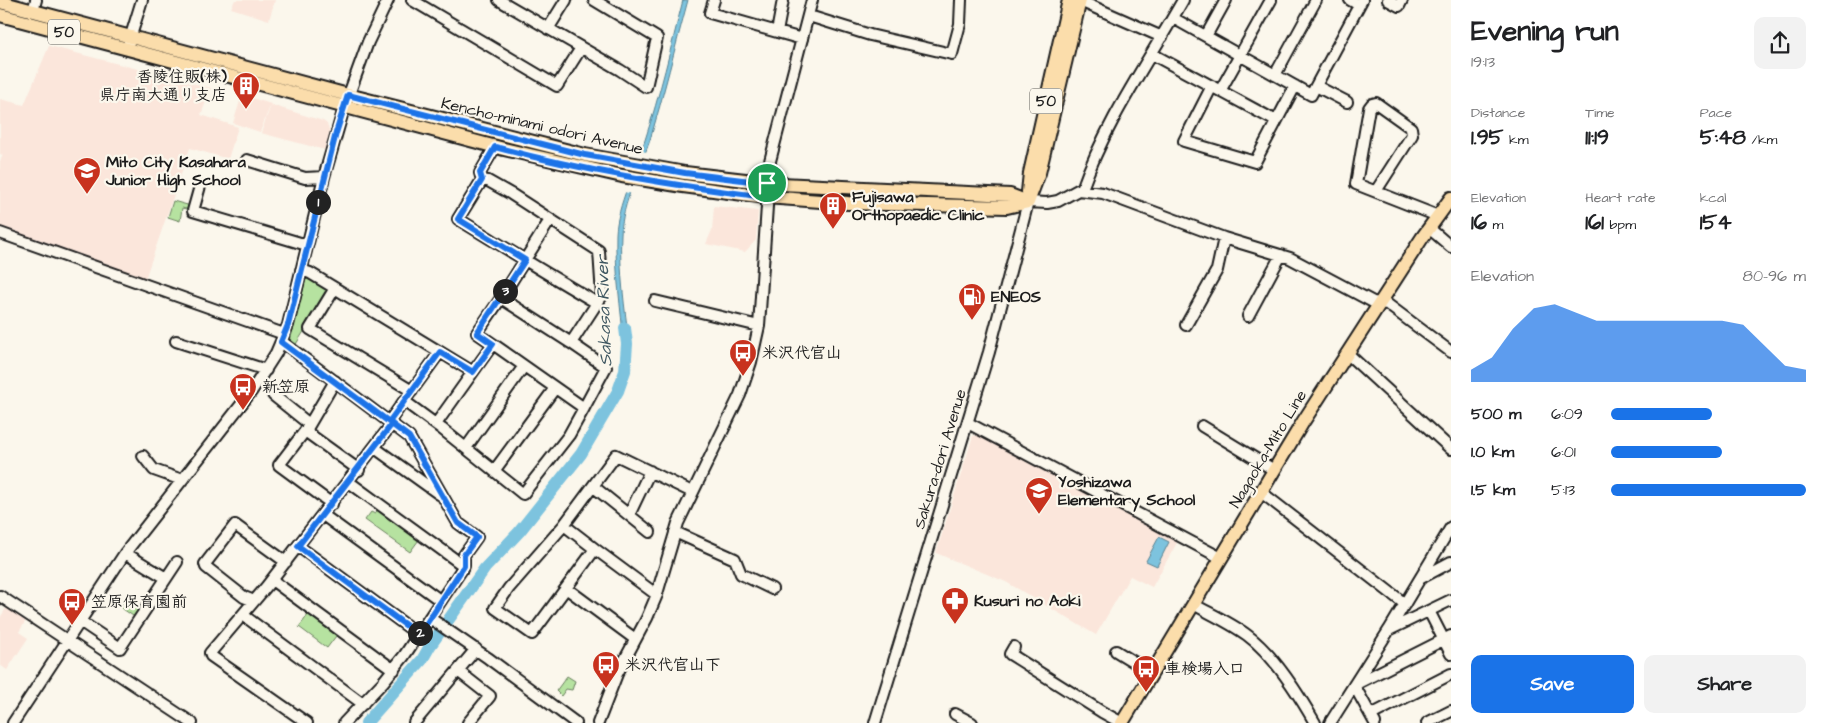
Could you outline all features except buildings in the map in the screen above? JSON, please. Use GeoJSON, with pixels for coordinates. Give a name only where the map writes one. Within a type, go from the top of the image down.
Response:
{"type":"FeatureCollection","features":[{"type":"Feature","properties":{"kind":"main road","name":"Sakura-dori Avenue"},"geometry":{"type":"LineString","coordinates":[[1028,202],[1030,173],[1076,0]]}},
{"type":"Feature","properties":{"kind":"main road","name":"Kencho-minami odori Avenue"},"geometry":{"type":"LineString","coordinates":[[0,2],[35,6],[129,42],[344,108],[567,165],[622,176],[766,197],[848,203],[1007,207],[1028,202]]}},
{"type":"Feature","properties":{"kind":"main road","name":"Kencho-minami odori Avenue"},"geometry":{"type":"LineString","coordinates":[[0,15],[129,42],[348,95],[553,148],[624,163],[767,183],[1010,195],[1028,202]]}},
{"type":"Feature","properties":{"kind":"main road","name":"Nagaoka-Mito Line"},"geometry":{"type":"LineString","coordinates":[[1122,723],[1274,470],[1347,353],[1429,228],[1451,198]]}},
{"type":"Feature","properties":{"kind":"street"},"geometry":{"type":"LineString","coordinates":[[129,42],[142,0]]}},
{"type":"Feature","properties":{"kind":"street"},"geometry":{"type":"LineString","coordinates":[[13,723],[125,553],[251,392],[266,370],[283,338],[324,177],[348,95],[368,42],[388,0]]}},
{"type":"Feature","properties":{"kind":"street"},"geometry":{"type":"LineString","coordinates":[[412,0],[557,86],[581,48]]}},
{"type":"Feature","properties":{"kind":"street"},"geometry":{"type":"LineString","coordinates":[[499,0],[646,87],[657,38],[607,3],[594,0]]}},
{"type":"Feature","properties":{"kind":"street"},"geometry":{"type":"LineString","coordinates":[[548,29],[566,0]]}},
{"type":"Feature","properties":{"kind":"street"},"geometry":{"type":"LineString","coordinates":[[714,0],[710,14],[802,39]]}},
{"type":"Feature","properties":{"kind":"street"},"geometry":{"type":"LineString","coordinates":[[777,32],[783,0]]}},
{"type":"Feature","properties":{"kind":"street"},"geometry":{"type":"LineString","coordinates":[[598,723],[617,674],[648,618],[657,595],[675,532],[692,492],[740,395],[751,362],[758,326],[767,183],[774,144],[812,0]]}},
{"type":"Feature","properties":{"kind":"street"},"geometry":{"type":"LineString","coordinates":[[808,16],[870,35],[952,54],[960,24],[961,0]]}},
{"type":"Feature","properties":{"kind":"street"},"geometry":{"type":"LineString","coordinates":[[1076,0],[1162,37]]}},
{"type":"Feature","properties":{"kind":"street"},"geometry":{"type":"LineString","coordinates":[[1082,190],[1091,165],[1108,130],[1183,0]]}},
{"type":"Feature","properties":{"kind":"street"},"geometry":{"type":"LineString","coordinates":[[1206,36],[1226,0]]}},
{"type":"Feature","properties":{"kind":"street"},"geometry":{"type":"LineString","coordinates":[[1271,0],[1240,55],[1216,89],[1184,141],[1255,162],[1295,86]]}},
{"type":"Feature","properties":{"kind":"street"},"geometry":{"type":"LineString","coordinates":[[1275,75],[1316,0]]}},
{"type":"Feature","properties":{"kind":"street"},"geometry":{"type":"LineString","coordinates":[[1388,0],[1399,6],[1402,0]]}},
{"type":"Feature","properties":{"kind":"street"},"geometry":{"type":"LineString","coordinates":[[1173,18],[1311,95],[1357,2]]}},
{"type":"Feature","properties":{"kind":"street"},"geometry":{"type":"LineString","coordinates":[[1152,54],[1276,122]]}},
{"type":"Feature","properties":{"kind":"street"},"geometry":{"type":"LineString","coordinates":[[1316,86],[1347,102]]}},
{"type":"Feature","properties":{"kind":"street"},"geometry":{"type":"LineString","coordinates":[[1376,192],[1412,135],[1411,128],[1376,104],[1372,104],[1369,108],[1356,184],[1376,192],[1438,216]]}},
{"type":"Feature","properties":{"kind":"street"},"geometry":{"type":"LineString","coordinates":[[495,147],[480,173],[482,180],[458,219],[597,303]]}},
{"type":"Feature","properties":{"kind":"street"},"geometry":{"type":"LineString","coordinates":[[248,160],[305,178],[324,177]]}},
{"type":"Feature","properties":{"kind":"street"},"geometry":{"type":"LineString","coordinates":[[482,180],[488,181],[511,194],[599,251],[602,296],[571,343]]}},
{"type":"Feature","properties":{"kind":"street"},"geometry":{"type":"LineString","coordinates":[[200,186],[194,211],[307,245]]}},
{"type":"Feature","properties":{"kind":"street"},"geometry":{"type":"LineString","coordinates":[[1028,202],[1046,203],[1058,201],[1076,191],[1082,190],[1103,193],[1224,238],[1281,254],[1373,302],[1387,304],[1451,352]]}},
{"type":"Feature","properties":{"kind":"street","name":"Sakura-dori Avenue"},"geometry":{"type":"LineString","coordinates":[[875,723],[968,423],[1000,312],[1028,202]]}},
{"type":"Feature","properties":{"kind":"street"},"geometry":{"type":"LineString","coordinates":[[550,220],[477,333],[584,408]]}},
{"type":"Feature","properties":{"kind":"street"},"geometry":{"type":"LineString","coordinates":[[1429,228],[1451,247]]}},
{"type":"Feature","properties":{"kind":"street"},"geometry":{"type":"LineString","coordinates":[[0,233],[283,338],[335,382],[409,437],[458,523],[477,537],[464,555],[464,566],[441,601],[433,619],[394,670],[344,723]]}},
{"type":"Feature","properties":{"kind":"street"},"geometry":{"type":"LineString","coordinates":[[1186,325],[1217,270],[1224,238]]}},
{"type":"Feature","properties":{"kind":"street"},"geometry":{"type":"LineString","coordinates":[[1248,316],[1281,254]]}},
{"type":"Feature","properties":{"kind":"street"},"geometry":{"type":"LineString","coordinates":[[301,270],[310,273],[473,372]]}},
{"type":"Feature","properties":{"kind":"street"},"geometry":{"type":"LineString","coordinates":[[335,288],[310,330],[412,391]]}},
{"type":"Feature","properties":{"kind":"street"},"geometry":{"type":"LineString","coordinates":[[404,401],[436,424],[523,494],[570,435],[606,366],[501,298]]}},
{"type":"Feature","properties":{"kind":"street"},"geometry":{"type":"LineString","coordinates":[[655,301],[758,326]]}},
{"type":"Feature","properties":{"kind":"street"},"geometry":{"type":"LineString","coordinates":[[176,341],[266,370]]}},
{"type":"Feature","properties":{"kind":"street"},"geometry":{"type":"LineString","coordinates":[[436,424],[493,344]]}},
{"type":"Feature","properties":{"kind":"street"},"geometry":{"type":"LineString","coordinates":[[307,723],[211,656],[210,653],[272,580],[375,448],[404,401],[440,352]]}},
{"type":"Feature","properties":{"kind":"street"},"geometry":{"type":"LineString","coordinates":[[1347,353],[1451,449]]}},
{"type":"Feature","properties":{"kind":"street"},"geometry":{"type":"LineString","coordinates":[[466,448],[524,366]]}},
{"type":"Feature","properties":{"kind":"street"},"geometry":{"type":"LineString","coordinates":[[332,504],[279,465],[307,427],[335,382]]}},
{"type":"Feature","properties":{"kind":"street"},"geometry":{"type":"LineString","coordinates":[[494,471],[555,388]]}},
{"type":"Feature","properties":{"kind":"street"},"geometry":{"type":"LineString","coordinates":[[273,394],[307,427],[358,470]]}},
{"type":"Feature","properties":{"kind":"street"},"geometry":{"type":"LineString","coordinates":[[968,423],[1221,558]]}},
{"type":"Feature","properties":{"kind":"street"},"geometry":{"type":"LineString","coordinates":[[1202,426],[1274,470]]}},
{"type":"Feature","properties":{"kind":"street"},"geometry":{"type":"LineString","coordinates":[[375,448],[443,496]]}},
{"type":"Feature","properties":{"kind":"street"},"geometry":{"type":"LineString","coordinates":[[595,549],[532,634],[495,608],[509,588],[564,525],[616,455],[692,492]]}},
{"type":"Feature","properties":{"kind":"street"},"geometry":{"type":"LineString","coordinates":[[143,456],[154,470],[182,480]]}},
{"type":"Feature","properties":{"kind":"street"},"geometry":{"type":"LineString","coordinates":[[629,515],[650,471]]}},
{"type":"Feature","properties":{"kind":"street"},"geometry":{"type":"LineString","coordinates":[[349,482],[464,566]]}},
{"type":"Feature","properties":{"kind":"street"},"geometry":{"type":"LineString","coordinates":[[594,487],[650,532]]}},
{"type":"Feature","properties":{"kind":"street"},"geometry":{"type":"LineString","coordinates":[[1261,492],[1405,604]]}},
{"type":"Feature","properties":{"kind":"street"},"geometry":{"type":"LineString","coordinates":[[323,515],[441,601]]}},
{"type":"Feature","properties":{"kind":"street"},"geometry":{"type":"LineString","coordinates":[[254,601],[244,598],[206,567],[205,564],[235,525],[286,562]]}},
{"type":"Feature","properties":{"kind":"street"},"geometry":{"type":"LineString","coordinates":[[564,525],[657,595]]}},
{"type":"Feature","properties":{"kind":"street"},"geometry":{"type":"LineString","coordinates":[[1330,723],[1451,527]]}},
{"type":"Feature","properties":{"kind":"street"},"geometry":{"type":"LineString","coordinates":[[675,532],[735,560],[741,574],[772,589]]}},
{"type":"Feature","properties":{"kind":"street"},"geometry":{"type":"LineString","coordinates":[[298,546],[419,635]]}},
{"type":"Feature","properties":{"kind":"street"},"geometry":{"type":"LineString","coordinates":[[125,553],[166,578]]}},
{"type":"Feature","properties":{"kind":"street"},"geometry":{"type":"LineString","coordinates":[[80,621],[120,648],[177,562]]}},
{"type":"Feature","properties":{"kind":"street"},"geometry":{"type":"LineString","coordinates":[[1420,578],[1451,562]]}},
{"type":"Feature","properties":{"kind":"street"},"geometry":{"type":"LineString","coordinates":[[272,580],[394,670]]}},
{"type":"Feature","properties":{"kind":"street"},"geometry":{"type":"LineString","coordinates":[[566,588],[635,639]]}},
{"type":"Feature","properties":{"kind":"street"},"geometry":{"type":"LineString","coordinates":[[0,596],[192,723]]}},
{"type":"Feature","properties":{"kind":"street"},"geometry":{"type":"LineString","coordinates":[[1389,630],[1451,600]]}},
{"type":"Feature","properties":{"kind":"street"},"geometry":{"type":"LineString","coordinates":[[1194,604],[1237,629],[1256,643],[1291,685],[1316,723]]}},
{"type":"Feature","properties":{"kind":"street"},"geometry":{"type":"LineString","coordinates":[[1429,611],[1447,638],[1451,654]]}},
{"type":"Feature","properties":{"kind":"street"},"geometry":{"type":"LineString","coordinates":[[242,615],[363,704]]}},
{"type":"Feature","properties":{"kind":"street"},"geometry":{"type":"LineString","coordinates":[[433,619],[576,723]]}},
{"type":"Feature","properties":{"kind":"street"},"geometry":{"type":"LineString","coordinates":[[1354,685],[1447,638]]}},
{"type":"Feature","properties":{"kind":"street"},"geometry":{"type":"LineString","coordinates":[[1014,647],[1010,654],[1122,723]]}},
{"type":"Feature","properties":{"kind":"street"},"geometry":{"type":"LineString","coordinates":[[414,723],[476,649]]}},
{"type":"Feature","properties":{"kind":"street"},"geometry":{"type":"LineString","coordinates":[[1116,651],[1152,673]]}},
{"type":"Feature","properties":{"kind":"street"},"geometry":{"type":"LineString","coordinates":[[458,671],[490,696],[468,723]]}},
{"type":"Feature","properties":{"kind":"street"},"geometry":{"type":"LineString","coordinates":[[1354,685],[1373,719],[1451,674]]}},
{"type":"Feature","properties":{"kind":"street"},"geometry":{"type":"LineString","coordinates":[[1427,723],[1451,711]]}},
{"type":"Feature","properties":{"kind":"street"},"geometry":{"type":"LineString","coordinates":[[955,714],[972,723]]}},
{"type":"Feature","properties":{"kind":"shaded area"},"geometry":{"type":"Polygon","coordinates":[[[235,0],[275,0],[269,20],[231,8],[235,0]]]}},
{"type":"Feature","properties":{"kind":"shaded area","name":"Mito City Kasahara Junior High School"},"geometry":{"type":"Polygon","coordinates":[[[49,46],[211,88],[201,115],[238,127],[228,159],[190,148],[145,279],[0,229],[0,161],[3,155],[0,154],[0,99],[24,105],[49,46]]]}},
{"type":"Feature","properties":{"kind":"shaded area"},"geometry":{"type":"Polygon","coordinates":[[[242,95],[271,104],[260,132],[233,123],[242,95]]]}},
{"type":"Feature","properties":{"kind":"shaded area"},"geometry":{"type":"Polygon","coordinates":[[[271,105],[323,121],[327,124],[330,132],[325,150],[261,133],[271,105]]]}},
{"type":"Feature","properties":{"kind":"shaded area"},"geometry":{"type":"Polygon","coordinates":[[[714,206],[758,211],[756,240],[745,252],[706,244],[712,230],[714,206]]]}},
{"type":"Feature","properties":{"kind":"shaded area","name":"Yoshizawa Elementary School"},"geometry":{"type":"Polygon","coordinates":[[[980,435],[1178,541],[1152,587],[1130,576],[1096,635],[1006,582],[936,553],[973,436],[980,435]]]}},
{"type":"Feature","properties":{"kind":"shaded area"},"geometry":{"type":"Polygon","coordinates":[[[8,605],[28,617],[19,632],[28,638],[7,670],[0,665],[0,618],[8,605]]]}},
{"type":"Feature","properties":{"kind":"green space"},"geometry":{"type":"Polygon","coordinates":[[[173,201],[191,206],[190,210],[182,208],[180,221],[168,217],[173,201]]]}},
{"type":"Feature","properties":{"kind":"green space"},"geometry":{"type":"Polygon","coordinates":[[[309,277],[329,288],[329,291],[293,349],[289,345],[306,279],[309,277]]]}},
{"type":"Feature","properties":{"kind":"green space"},"geometry":{"type":"Polygon","coordinates":[[[379,507],[421,537],[410,552],[365,520],[371,512],[375,514],[379,507]]]}},
{"type":"Feature","properties":{"kind":"green space"},"geometry":{"type":"Polygon","coordinates":[[[128,595],[137,600],[135,604],[142,609],[136,618],[120,607],[128,595]]]}},
{"type":"Feature","properties":{"kind":"green space"},"geometry":{"type":"Polygon","coordinates":[[[311,611],[339,632],[327,648],[299,627],[311,611]]]}},
{"type":"Feature","properties":{"kind":"green space"},"geometry":{"type":"Polygon","coordinates":[[[567,676],[575,681],[572,690],[566,689],[561,696],[556,691],[567,676]]]}},
{"type":"Feature","properties":{"kind":"water"},"geometry":{"type":"Polygon","coordinates":[[[683,0],[688,0],[660,105],[650,140],[628,199],[622,223],[622,276],[629,344],[624,345],[616,262],[617,223],[623,199],[656,105],[683,0]]]}},
{"type":"Feature","properties":{"kind":"water"},"geometry":{"type":"Polygon","coordinates":[[[1159,537],[1169,542],[1157,566],[1146,561],[1159,537]]]}},
{"type":"Feature","properties":{"kind":"pier"},"geometry":{"type":"Polygon","coordinates":[[[638,151],[648,152],[633,194],[624,192],[638,151]]]}},
{"type":"Feature","properties":{"kind":"waterway","name":"Sakasa River"},"geometry":{"type":"LineString","coordinates":[[366,723],[422,660],[485,568],[519,532],[581,454],[618,391],[625,371],[627,344],[625,328]]}},
{"type":"Feature","properties":{"kind":"place","name":"香陵住販(株) 県庁南大通り支店"},"geometry":{"type":"Point","coordinates":[246,110]}},
{"type":"Feature","properties":{"kind":"place","name":"Mito City Kasahara Junior High School"},"geometry":{"type":"Point","coordinates":[87,195]}},
{"type":"Feature","properties":{"kind":"place","name":"Fujisawa Orthopaedic Clinic"},"geometry":{"type":"Point","coordinates":[833,230]}},
{"type":"Feature","properties":{"kind":"place","name":"ENEOS"},"geometry":{"type":"Point","coordinates":[972,321]}},
{"type":"Feature","properties":{"kind":"place","name":"米沢代官山"},"geometry":{"type":"Point","coordinates":[743,377]}},
{"type":"Feature","properties":{"kind":"place","name":"新笠原"},"geometry":{"type":"Point","coordinates":[243,411]}},
{"type":"Feature","properties":{"kind":"place","name":"Yoshizawa Elementary School"},"geometry":{"type":"Point","coordinates":[1039,515]}},
{"type":"Feature","properties":{"kind":"place","name":"Kusuri no Aoki"},"geometry":{"type":"Point","coordinates":[955,625]}},
{"type":"Feature","properties":{"kind":"place","name":"笠原保育園前"},"geometry":{"type":"Point","coordinates":[72,626]}},
{"type":"Feature","properties":{"kind":"place","name":"米沢代官山下"},"geometry":{"type":"Point","coordinates":[606,689]}},
{"type":"Feature","properties":{"kind":"place","name":"車検場入口"},"geometry":{"type":"Point","coordinates":[1146,693]}},
{"type":"Feature","properties":{"kind":"route"},"geometry":{"type":"LineString","coordinates":[[767,183],[685,173],[585,155],[507,137],[348,95],[324,177],[288,325],[281,342],[389,422],[397,428],[409,437],[458,523],[477,537],[464,555],[464,566],[419,635],[298,546],[358,470],[392,424],[389,422],[440,352],[473,372],[493,344],[477,333],[525,260],[458,219],[482,180],[480,173],[495,147],[583,168],[682,186],[766,197],[767,183]]}}]}
